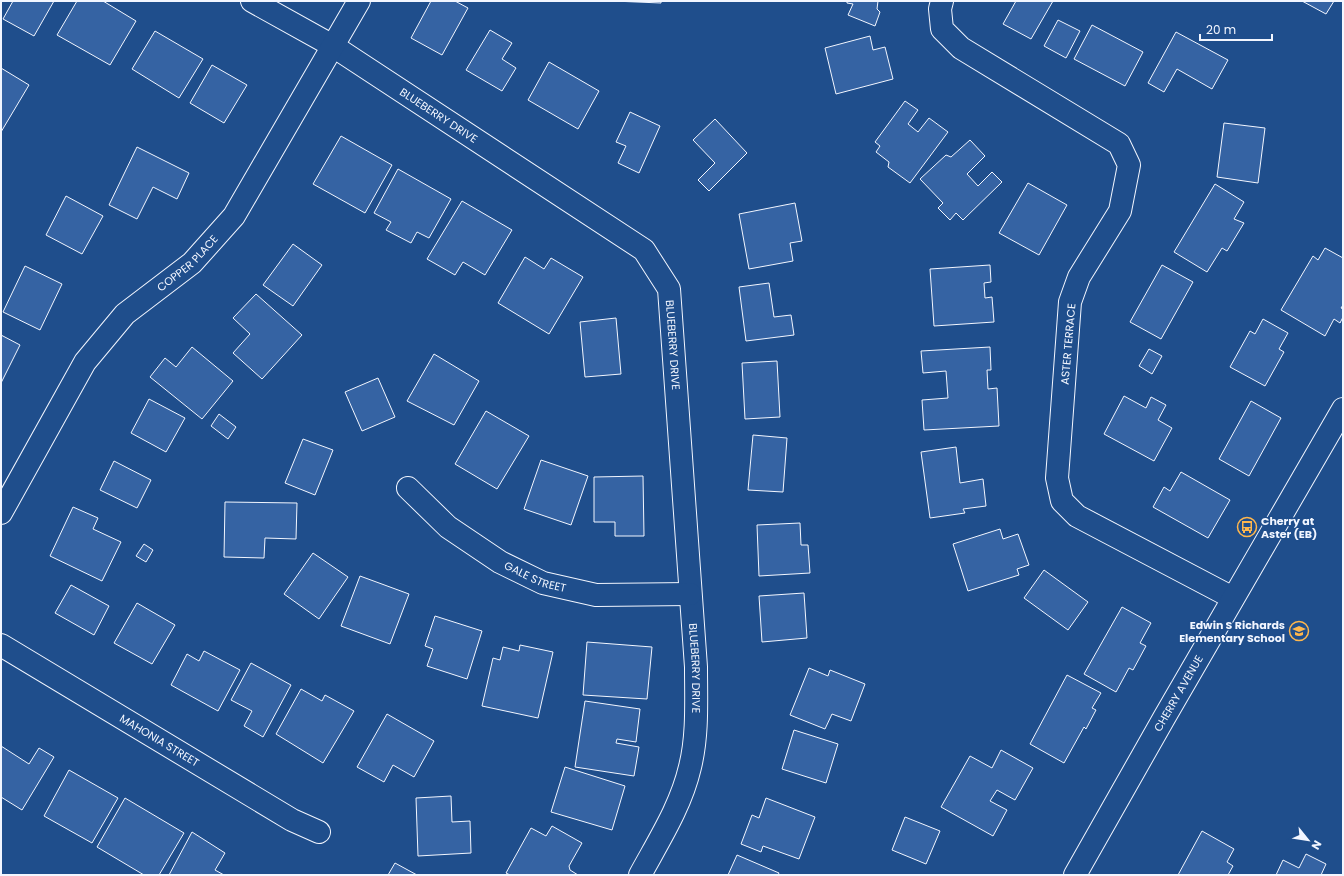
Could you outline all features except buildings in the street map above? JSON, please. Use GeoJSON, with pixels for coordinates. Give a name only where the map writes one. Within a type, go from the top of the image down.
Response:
{"type":"FeatureCollection","features":[{"type":"Feature","properties":{"kind":"street","name":"BLUEBERRY DRIVE"},"geometry":{"type":"LineString","coordinates":[[252,1],[333,46],[644,250],[669,288],[696,667],[695,730],[690,767],[676,809],[640,875]]}},
{"type":"Feature","properties":{"kind":"street","name":"COPPER PLACE"},"geometry":{"type":"LineString","coordinates":[[1,513],[85,362],[125,314],[192,263],[234,216],[359,1]]}},
{"type":"Feature","properties":{"kind":"street","name":"ASTER TERRACE"},"geometry":{"type":"LineString","coordinates":[[942,1],[940,9],[942,29],[961,48],[1119,144],[1130,165],[1120,211],[1079,277],[1070,302],[1057,478],[1062,501],[1077,516],[1233,598]]}},
{"type":"Feature","properties":{"kind":"street","name":"CHERRY AVENUE"},"geometry":{"type":"LineString","coordinates":[[1075,875],[1343,409]]}},
{"type":"Feature","properties":{"kind":"street","name":"GALE STREET"},"geometry":{"type":"LineString","coordinates":[[408,488],[448,527],[500,562],[543,582],[596,595],[690,594]]}},
{"type":"Feature","properties":{"kind":"street","name":"MAHONIA STREET"},"geometry":{"type":"LineString","coordinates":[[1,646],[292,820],[319,832]]}},
{"type":"Feature","properties":{"kind":"place","name":"Cherry at Aster (EB)"},"geometry":{"type":"Point","coordinates":[1247,527]}},
{"type":"Feature","properties":{"kind":"place","name":"Edwin S Richards Elementary School"},"geometry":{"type":"Point","coordinates":[1299,631]}}]}
